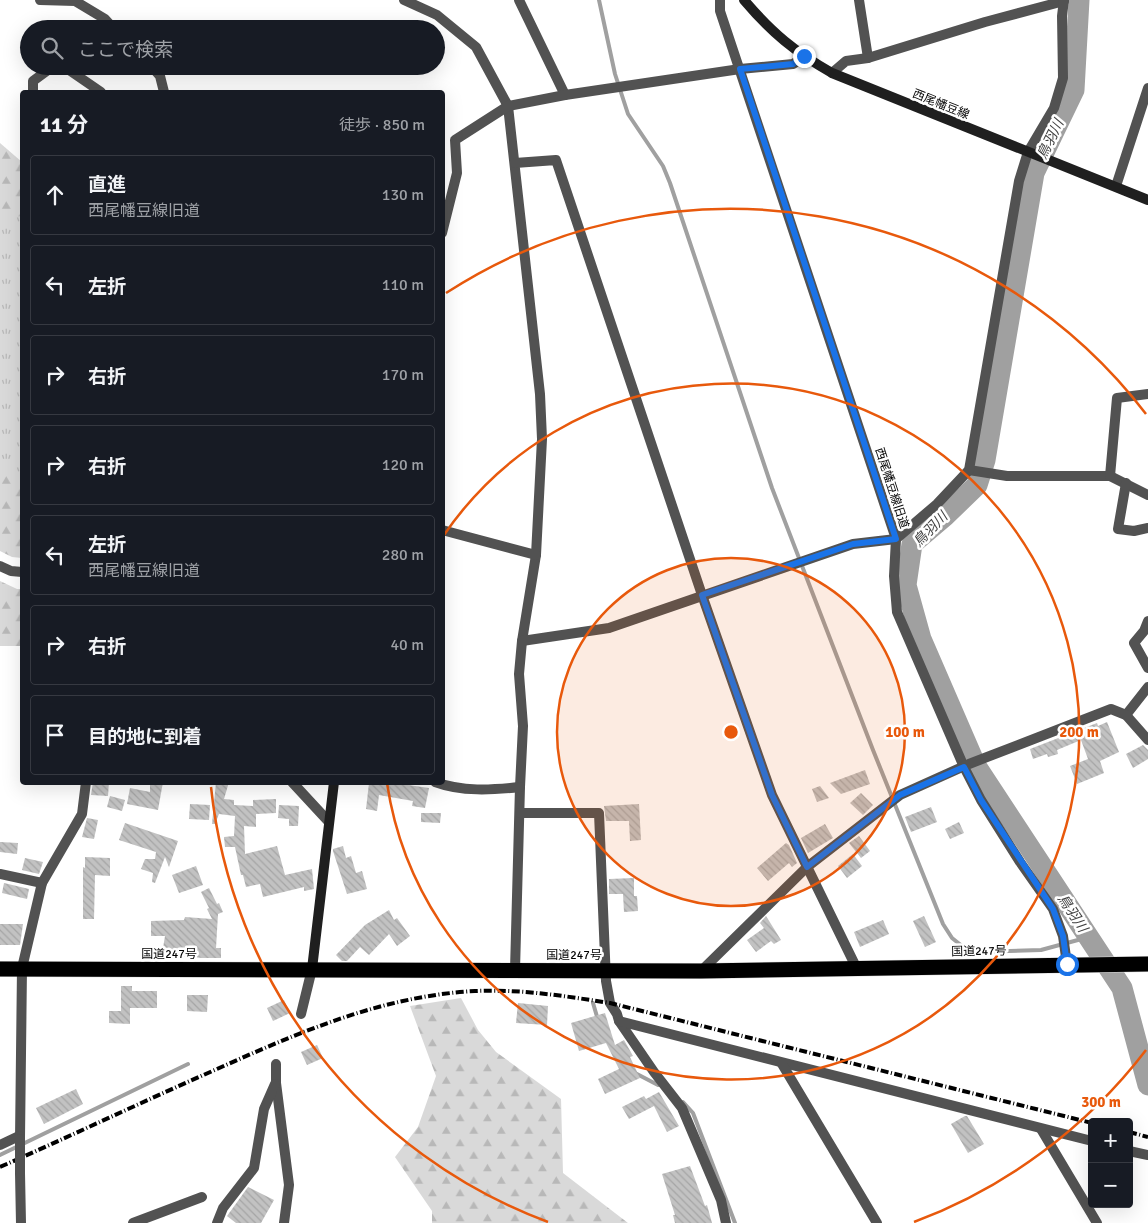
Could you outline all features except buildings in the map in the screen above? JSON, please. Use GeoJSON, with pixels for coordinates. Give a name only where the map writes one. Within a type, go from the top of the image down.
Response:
{"type":"FeatureCollection","features":[{"type":"Feature","properties":{"kind":"highway","name":"国道247号"},"geometry":{"type":"LineString","coordinates":[[0,969],[701,971],[857,969],[1066,958],[1092,964],[1148,964]]}},
{"type":"Feature","properties":{"kind":"main road","name":"西尾幡豆線"},"geometry":{"type":"LineString","coordinates":[[744,0],[780,38],[804,56],[832,72],[1148,200]]}},
{"type":"Feature","properties":{"kind":"main road"},"geometry":{"type":"LineString","coordinates":[[312,970],[334,785]]}},
{"type":"Feature","properties":{"kind":"street"},"geometry":{"type":"LineString","coordinates":[[40,0],[75,1],[105,20]]}},
{"type":"Feature","properties":{"kind":"street"},"geometry":{"type":"LineString","coordinates":[[404,0],[438,15],[444,20]]}},
{"type":"Feature","properties":{"kind":"street"},"geometry":{"type":"LineString","coordinates":[[519,0],[565,94]]}},
{"type":"Feature","properties":{"kind":"street","name":"西尾幡豆線旧道"},"geometry":{"type":"LineString","coordinates":[[720,0],[720,11],[896,539],[894,576],[897,612],[971,764],[981,800],[1053,909],[1063,936],[1066,958]]}},
{"type":"Feature","properties":{"kind":"street"},"geometry":{"type":"LineString","coordinates":[[859,0],[868,58]]}},
{"type":"Feature","properties":{"kind":"street"},"geometry":{"type":"LineString","coordinates":[[522,641],[608,628],[853,544],[896,539],[937,504],[970,470],[1019,181],[1028,152],[1054,108],[1063,78],[1064,0],[868,58],[846,61],[832,72]]}},
{"type":"Feature","properties":{"kind":"street"},"geometry":{"type":"LineString","coordinates":[[445,21],[476,47],[508,106],[540,394],[542,439],[536,555],[522,641],[519,674],[523,726],[516,970]]}},
{"type":"Feature","properties":{"kind":"street"},"geometry":{"type":"LineString","coordinates":[[445,222],[458,173],[455,140],[508,106],[565,94],[740,69],[793,64],[804,56]]}},
{"type":"Feature","properties":{"kind":"street"},"geometry":{"type":"LineString","coordinates":[[33,90],[33,81],[41,75]]}},
{"type":"Feature","properties":{"kind":"street"},"geometry":{"type":"LineString","coordinates":[[76,75],[98,90]]}},
{"type":"Feature","properties":{"kind":"street"},"geometry":{"type":"LineString","coordinates":[[159,75],[164,90]]}},
{"type":"Feature","properties":{"kind":"street"},"geometry":{"type":"LineString","coordinates":[[1116,186],[1148,88]]}},
{"type":"Feature","properties":{"kind":"street"},"geometry":{"type":"LineString","coordinates":[[515,163],[556,160],[702,595],[772,795],[857,969]]}},
{"type":"Feature","properties":{"kind":"street"},"geometry":{"type":"LineString","coordinates":[[1110,476],[1117,398],[1148,394]]}},
{"type":"Feature","properties":{"kind":"street"},"geometry":{"type":"LineString","coordinates":[[970,470],[1007,476],[1110,476],[1148,495]]}},
{"type":"Feature","properties":{"kind":"street"},"geometry":{"type":"LineString","coordinates":[[1126,484],[1118,529],[1134,531],[1148,528]]}},
{"type":"Feature","properties":{"kind":"street"},"geometry":{"type":"LineString","coordinates":[[445,531],[536,555]]}},
{"type":"Feature","properties":{"kind":"street"},"geometry":{"type":"LineString","coordinates":[[0,566],[11,571],[20,572]]}},
{"type":"Feature","properties":{"kind":"street"},"geometry":{"type":"LineString","coordinates":[[1148,620],[1144,631],[1134,643],[1148,668]]}},
{"type":"Feature","properties":{"kind":"street"},"geometry":{"type":"LineString","coordinates":[[1126,715],[1148,687]]}},
{"type":"Feature","properties":{"kind":"street"},"geometry":{"type":"LineString","coordinates":[[701,971],[807,867],[900,795],[971,764],[1111,709],[1126,715],[1148,740]]}},
{"type":"Feature","properties":{"kind":"street"},"geometry":{"type":"LineString","coordinates":[[20,1223],[19,1137],[22,968],[42,883],[82,814],[86,785]]}},
{"type":"Feature","properties":{"kind":"street"},"geometry":{"type":"LineString","coordinates":[[295,785],[329,822]]}},
{"type":"Feature","properties":{"kind":"street"},"geometry":{"type":"LineString","coordinates":[[443,785],[490,790],[520,787]]}},
{"type":"Feature","properties":{"kind":"street"},"geometry":{"type":"LineString","coordinates":[[520,813],[600,814],[606,981],[610,1002],[619,1021],[654,1072],[682,1108],[721,1200],[726,1223]]}},
{"type":"Feature","properties":{"kind":"street"},"geometry":{"type":"LineString","coordinates":[[0,874],[42,883]]}},
{"type":"Feature","properties":{"kind":"street"},"geometry":{"type":"LineString","coordinates":[[301,1014],[312,970]]}},
{"type":"Feature","properties":{"kind":"street"},"geometry":{"type":"LineString","coordinates":[[619,1021],[1088,1141]]}},
{"type":"Feature","properties":{"kind":"street"},"geometry":{"type":"LineString","coordinates":[[276,1064],[276,1084],[289,1185],[284,1223]]}},
{"type":"Feature","properties":{"kind":"street"},"geometry":{"type":"LineString","coordinates":[[782,1064],[877,1223]]}},
{"type":"Feature","properties":{"kind":"street"},"geometry":{"type":"LineString","coordinates":[[216,1223],[223,1208],[254,1168],[264,1109],[276,1084]]}},
{"type":"Feature","properties":{"kind":"street"},"geometry":{"type":"LineString","coordinates":[[1041,1129],[1097,1223]]}},
{"type":"Feature","properties":{"kind":"street"},"geometry":{"type":"LineString","coordinates":[[0,1145],[19,1137]]}},
{"type":"Feature","properties":{"kind":"street"},"geometry":{"type":"LineString","coordinates":[[1133,1152],[1148,1155]]}},
{"type":"Feature","properties":{"kind":"street"},"geometry":{"type":"LineString","coordinates":[[133,1223],[202,1197]]}},
{"type":"Feature","properties":{"kind":"green space"},"geometry":{"type":"Polygon","coordinates":[[[0,143],[20,160],[20,216],[0,219],[0,143]]]}},
{"type":"Feature","properties":{"kind":"green space"},"geometry":{"type":"Polygon","coordinates":[[[20,204],[20,485],[0,474],[0,206],[20,204]]]}},
{"type":"Feature","properties":{"kind":"green space"},"geometry":{"type":"Polygon","coordinates":[[[0,464],[20,476],[20,558],[12,557],[0,551],[0,464]]]}},
{"type":"Feature","properties":{"kind":"green space"},"geometry":{"type":"Polygon","coordinates":[[[0,581],[20,589],[20,646],[0,646],[0,581]]]}},
{"type":"Feature","properties":{"kind":"green space"},"geometry":{"type":"Polygon","coordinates":[[[461,998],[478,1030],[496,1052],[561,1099],[563,1173],[628,1223],[432,1223],[432,1211],[395,1157],[418,1127],[436,1076],[410,1006],[461,998]]]}},
{"type":"Feature","properties":{"kind":"waterway"},"geometry":{"type":"LineString","coordinates":[[599,0],[615,74],[628,114],[663,166],[670,183],[772,488],[873,750],[943,924],[952,938],[974,952],[1041,950],[1089,937]]}},
{"type":"Feature","properties":{"kind":"waterway","name":"鳥羽川"},"geometry":{"type":"LineString","coordinates":[[1079,0],[1074,90],[1034,173],[985,460],[977,485],[912,544],[906,585],[921,639],[976,766],[1122,988],[1148,1085]]}},
{"type":"Feature","properties":{"kind":"waterway"},"geometry":{"type":"LineString","coordinates":[[593,1003],[598,1020]]}},
{"type":"Feature","properties":{"kind":"waterway"},"geometry":{"type":"LineString","coordinates":[[0,1155],[188,1064]]}},
{"type":"Feature","properties":{"kind":"waterway"},"geometry":{"type":"LineString","coordinates":[[635,1073],[658,1085]]}},
{"type":"Feature","properties":{"kind":"waterway"},"geometry":{"type":"LineString","coordinates":[[683,1102],[693,1113],[735,1223]]}},
{"type":"Feature","properties":{"kind":"railway"},"geometry":{"type":"LineString","coordinates":[[0,1167],[248,1055],[311,1029],[374,1008],[407,1000],[475,991],[526,992],[610,1003],[1088,1122]]}},
{"type":"Feature","properties":{"kind":"railway"},"geometry":{"type":"LineString","coordinates":[[1133,1133],[1148,1137]]}},
{"type":"Feature","properties":{"kind":"route"},"geometry":{"type":"LineString","coordinates":[[804,56],[793,64],[740,69],[896,539],[853,544],[702,595],[772,795],[807,867],[900,795],[964,767],[981,800],[1020,862],[1053,909],[1063,936],[1067,964]]}}]}
